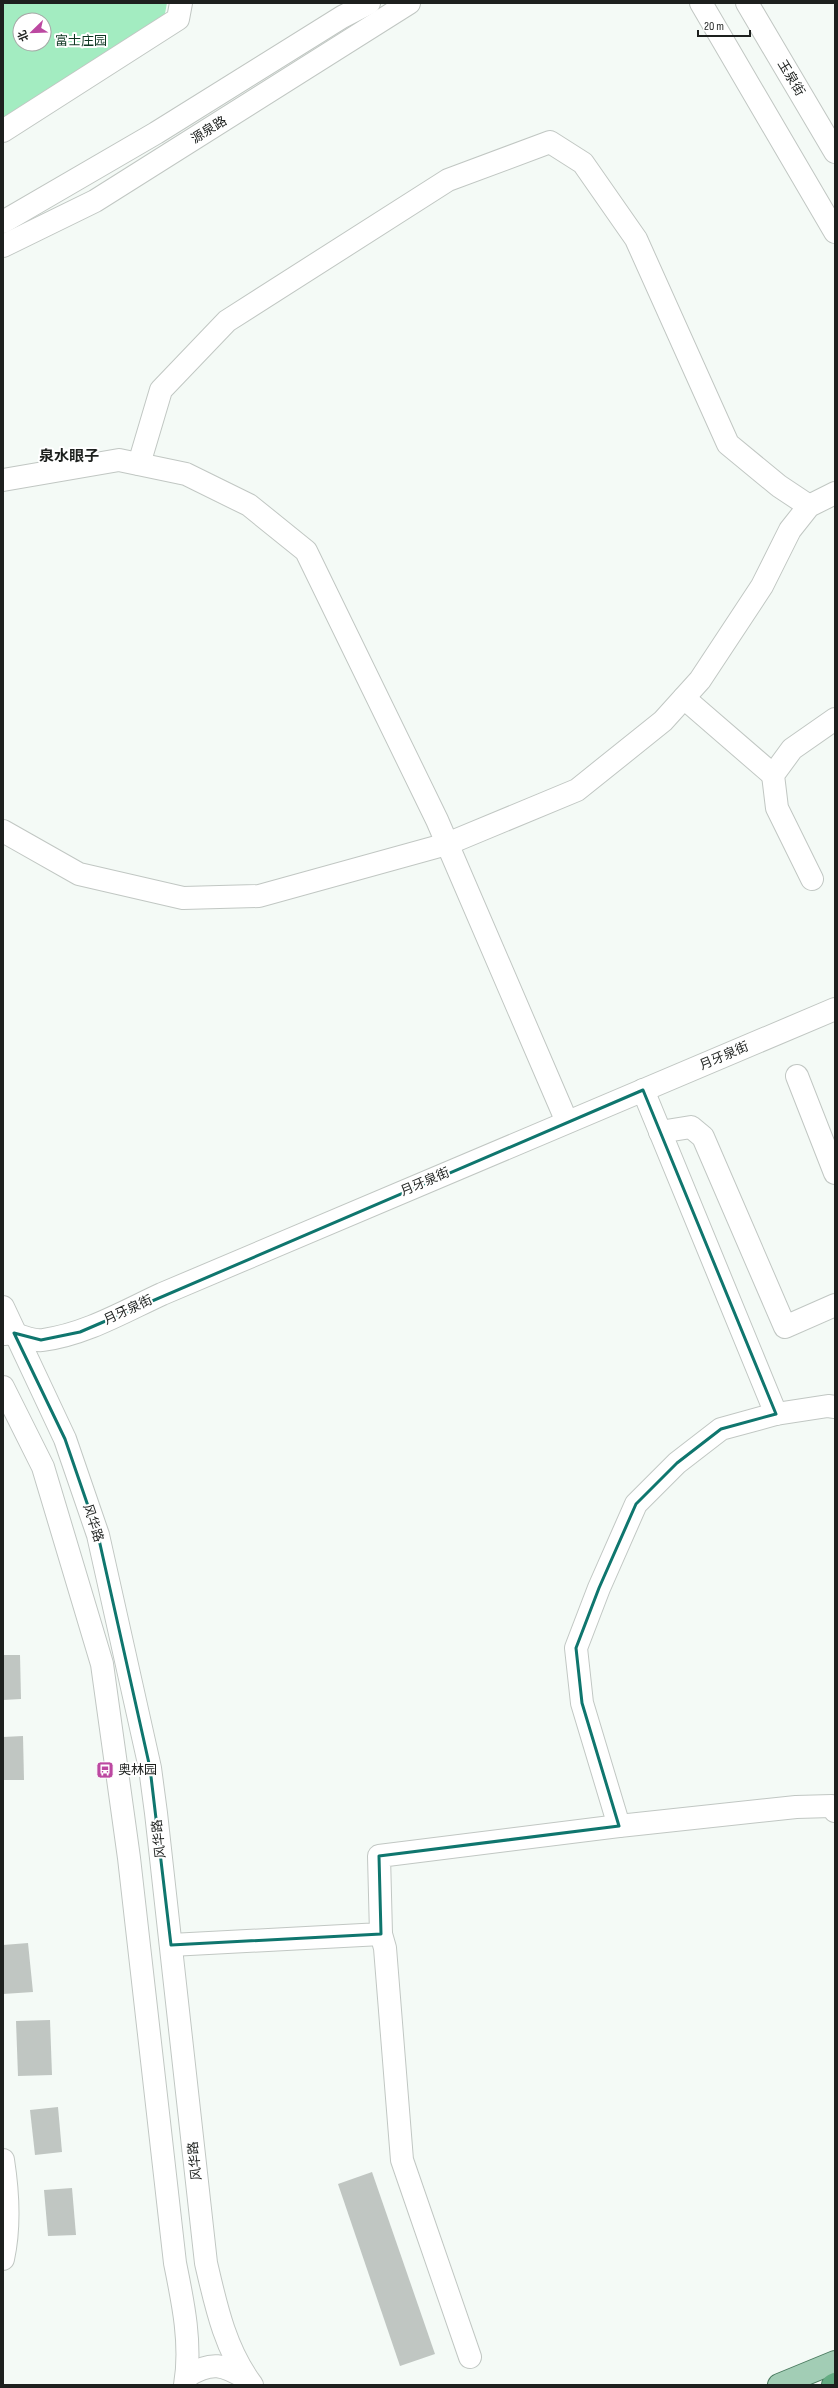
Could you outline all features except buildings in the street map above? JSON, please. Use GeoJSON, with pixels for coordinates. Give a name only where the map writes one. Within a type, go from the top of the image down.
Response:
{"type":"FeatureCollection","features":[{"type":"Feature","properties":{"kind":"main road"},"geometry":{"type":"LineString","coordinates":[[779,2385],[835,2362]]}},
{"type":"Feature","properties":{"kind":"street"},"geometry":{"type":"LineString","coordinates":[[3,131],[178,19],[181,3]]}},
{"type":"Feature","properties":{"kind":"street","name":"源泉路"},"geometry":{"type":"LineString","coordinates":[[3,222],[156,133],[342,17],[369,3]]}},
{"type":"Feature","properties":{"kind":"street","name":"源泉路"},"geometry":{"type":"LineString","coordinates":[[3,246],[95,201],[409,3]]}},
{"type":"Feature","properties":{"kind":"street"},"geometry":{"type":"LineString","coordinates":[[701,3],[835,232]]}},
{"type":"Feature","properties":{"kind":"street","name":"玉泉街"},"geometry":{"type":"LineString","coordinates":[[747,3],[835,152]]}},
{"type":"Feature","properties":{"kind":"street"},"geometry":{"type":"LineString","coordinates":[[139,464],[162,390],[226,321],[448,180],[550,142],[584,163],[636,238],[728,444],[779,486],[809,506]]}},
{"type":"Feature","properties":{"kind":"street"},"geometry":{"type":"LineString","coordinates":[[3,480],[118,460],[186,474],[249,504],[306,551],[447,844],[567,1122]]}},
{"type":"Feature","properties":{"kind":"street"},"geometry":{"type":"LineString","coordinates":[[3,831],[79,874],[183,898],[259,896],[447,844],[577,790],[663,721],[700,680],[758,592],[790,530],[809,506],[835,493]]}},
{"type":"Feature","properties":{"kind":"street"},"geometry":{"type":"LineString","coordinates":[[684,698],[773,775]]}},
{"type":"Feature","properties":{"kind":"street"},"geometry":{"type":"LineString","coordinates":[[812,879],[777,808],[773,775],[792,748],[835,719]]}},
{"type":"Feature","properties":{"kind":"street","name":"月牙泉街"},"geometry":{"type":"LineString","coordinates":[[8,1334],[41,1340],[80,1332],[162,1294],[835,1009]]}},
{"type":"Feature","properties":{"kind":"street"},"geometry":{"type":"LineString","coordinates":[[797,1076],[835,1173]]}},
{"type":"Feature","properties":{"kind":"street"},"geometry":{"type":"LineString","coordinates":[[643,1090],[776,1414]]}},
{"type":"Feature","properties":{"kind":"street"},"geometry":{"type":"LineString","coordinates":[[660,1132],[691,1127],[703,1137],[785,1327],[835,1305]]}},
{"type":"Feature","properties":{"kind":"street","name":"风华路"},"geometry":{"type":"LineString","coordinates":[[3,1308],[8,1334],[65,1439],[98,1536],[150,1768],[206,2263],[215,2304],[232,2350],[250,2382]]}},
{"type":"Feature","properties":{"kind":"street"},"geometry":{"type":"LineString","coordinates":[[3,1387],[43,1468],[102,1664],[128,1851],[175,2263],[184,2307],[187,2345],[186,2381]]}},
{"type":"Feature","properties":{"kind":"street"},"geometry":{"type":"LineString","coordinates":[[619,1826],[582,1703],[576,1648],[599,1588],[636,1504],[677,1463],[721,1429],[776,1414],[835,1406]]}},
{"type":"Feature","properties":{"kind":"street"},"geometry":{"type":"LineString","coordinates":[[66,1547],[80,1532],[98,1536]]}},
{"type":"Feature","properties":{"kind":"street"},"geometry":{"type":"LineString","coordinates":[[470,2357],[402,2160],[385,1948],[381,1934],[379,1856],[619,1826],[796,1807],[832,1806],[835,1810]]}},
{"type":"Feature","properties":{"kind":"street"},"geometry":{"type":"LineString","coordinates":[[171,1945],[381,1934]]}},
{"type":"Feature","properties":{"kind":"street"},"geometry":{"type":"LineString","coordinates":[[3,2160],[7,2189],[6,2246],[3,2259]]}},
{"type":"Feature","properties":{"kind":"street"},"geometry":{"type":"LineString","coordinates":[[184,2307],[215,2304]]}},
{"type":"Feature","properties":{"kind":"street"},"geometry":{"type":"LineString","coordinates":[[186,2381],[201,2368],[215,2365],[231,2369],[250,2382]]}},
{"type":"Feature","properties":{"kind":"highlighted area"},"geometry":{"type":"Polygon","coordinates":[[[643,1090],[776,1414],[721,1429],[677,1463],[636,1504],[599,1588],[576,1648],[582,1703],[619,1826],[379,1856],[381,1934],[171,1945],[150,1768],[98,1535],[65,1439],[14,1333],[41,1340],[80,1332],[643,1090]]]}},
{"type":"Feature","properties":{"kind":"green space","name":"富士庄园"},"geometry":{"type":"Polygon","coordinates":[[[3,3],[167,3],[162,29],[3,143],[3,3]]]}},
{"type":"Feature","properties":{"kind":"place","name":"奥林园"},"geometry":{"type":"Point","coordinates":[105,1770]}},
{"type":"Feature","properties":{"kind":"district","name":"泉水眼子"},"geometry":{"type":"Point","coordinates":[69,456]}}]}
